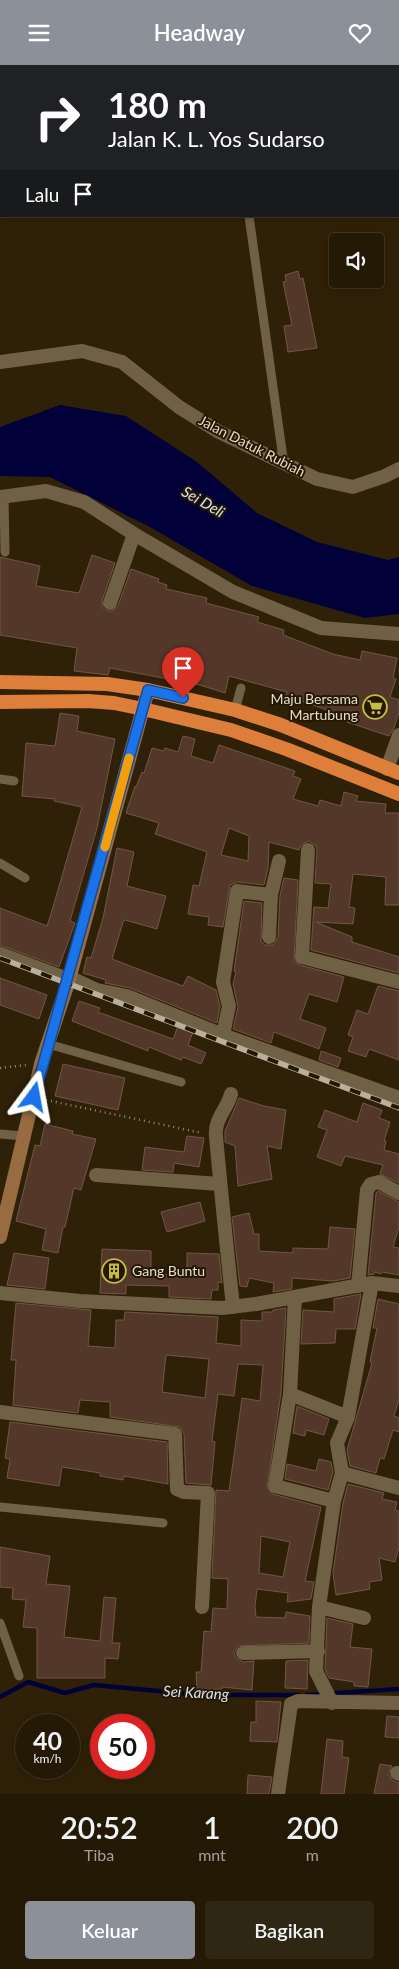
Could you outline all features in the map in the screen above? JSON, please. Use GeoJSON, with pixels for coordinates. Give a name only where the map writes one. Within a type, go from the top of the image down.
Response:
{"type":"FeatureCollection","features":[{"type":"Feature","properties":{"kind":"highway"},"geometry":{"type":"LineString","coordinates":[[0,682],[107,683],[148,690],[236,711],[281,725],[393,771]]}},
{"type":"Feature","properties":{"kind":"highway"},"geometry":{"type":"LineString","coordinates":[[0,702],[88,701],[114,703],[143,709],[240,733],[286,749],[399,794]]}},
{"type":"Feature","properties":{"kind":"highway"},"geometry":{"type":"LineString","coordinates":[[367,782],[373,763]]}},
{"type":"Feature","properties":{"kind":"main road"},"geometry":{"type":"LineString","coordinates":[[0,1237],[48,1044],[69,977],[148,690]]}},
{"type":"Feature","properties":{"kind":"street","name":"Jalan Datuk Rubiah"},"geometry":{"type":"LineString","coordinates":[[0,362],[82,351],[122,362],[179,407],[211,427],[284,465],[317,479],[353,487],[399,469]]}},
{"type":"Feature","properties":{"kind":"street"},"geometry":{"type":"LineString","coordinates":[[2,496],[46,491],[84,502],[134,534],[233,592],[321,628],[399,634]]}},
{"type":"Feature","properties":{"kind":"street"},"geometry":{"type":"LineString","coordinates":[[110,603],[134,534]]}},
{"type":"Feature","properties":{"kind":"street"},"geometry":{"type":"LineString","coordinates":[[393,771],[399,735]]}},
{"type":"Feature","properties":{"kind":"street"},"geometry":{"type":"LineString","coordinates":[[308,850],[302,957],[399,982]]}},
{"type":"Feature","properties":{"kind":"street"},"geometry":{"type":"LineString","coordinates":[[269,937],[271,895],[278,861]]}},
{"type":"Feature","properties":{"kind":"street"},"geometry":{"type":"LineString","coordinates":[[223,1035],[230,1006],[223,982],[237,891],[271,895]]}},
{"type":"Feature","properties":{"kind":"street"},"geometry":{"type":"LineString","coordinates":[[69,977],[97,990],[127,996],[223,1035],[399,1098]]}},
{"type":"Feature","properties":{"kind":"street"},"geometry":{"type":"LineString","coordinates":[[231,1094],[219,1119],[216,1136],[219,1184],[233,1307]]}},
{"type":"Feature","properties":{"kind":"street"},"geometry":{"type":"LineString","coordinates":[[96,1175],[219,1184]]}},
{"type":"Feature","properties":{"kind":"street"},"geometry":{"type":"LineString","coordinates":[[331,1702],[320,1684],[316,1671],[319,1607],[334,1501],[342,1473],[337,1443],[348,1417],[365,1284],[367,1190],[371,1183],[379,1181],[399,1193]]}},
{"type":"Feature","properties":{"kind":"street"},"geometry":{"type":"LineString","coordinates":[[0,1293],[80,1301],[233,1307],[365,1284],[399,1286]]}},
{"type":"Feature","properties":{"kind":"street"},"geometry":{"type":"LineString","coordinates":[[294,1297],[290,1394],[275,1486],[334,1501]]}},
{"type":"Feature","properties":{"kind":"street"},"geometry":{"type":"LineString","coordinates":[[290,1394],[348,1417]]}},
{"type":"Feature","properties":{"kind":"street"},"geometry":{"type":"LineString","coordinates":[[0,1412],[175,1434],[177,1489],[184,1493],[208,1493],[202,1607]]}},
{"type":"Feature","properties":{"kind":"street"},"geometry":{"type":"LineString","coordinates":[[342,1473],[399,1488]]}},
{"type":"Feature","properties":{"kind":"street"},"geometry":{"type":"LineString","coordinates":[[319,1607],[364,1618]]}},
{"type":"Feature","properties":{"kind":"street"},"geometry":{"type":"LineString","coordinates":[[243,1653],[318,1651]]}},
{"type":"Feature","properties":{"kind":"street"},"geometry":{"type":"LineString","coordinates":[[278,1794],[291,1704],[298,1701],[399,1703]]}},
{"type":"Feature","properties":{"kind":"lane"},"geometry":{"type":"LineString","coordinates":[[248,217],[284,465]]}},
{"type":"Feature","properties":{"kind":"lane"},"geometry":{"type":"LineString","coordinates":[[2,496],[5,552]]}},
{"type":"Feature","properties":{"kind":"lane"},"geometry":{"type":"LineString","coordinates":[[236,711],[241,688]]}},
{"type":"Feature","properties":{"kind":"lane"},"geometry":{"type":"LineString","coordinates":[[0,779],[14,781]]}},
{"type":"Feature","properties":{"kind":"lane"},"geometry":{"type":"LineString","coordinates":[[0,863],[25,878]]}},
{"type":"Feature","properties":{"kind":"lane"},"geometry":{"type":"LineString","coordinates":[[0,951],[69,977]]}},
{"type":"Feature","properties":{"kind":"lane"},"geometry":{"type":"LineString","coordinates":[[48,1044],[181,1082]]}},
{"type":"Feature","properties":{"kind":"lane"},"geometry":{"type":"LineString","coordinates":[[0,1134],[24,1136]]}},
{"type":"Feature","properties":{"kind":"lane"},"geometry":{"type":"LineString","coordinates":[[0,1507],[163,1523]]}},
{"type":"Feature","properties":{"kind":"lane"},"geometry":{"type":"LineString","coordinates":[[0,1623],[19,1676]]}},
{"type":"Feature","properties":{"kind":"path"},"geometry":{"type":"LineString","coordinates":[[0,1068],[26,1065]]}},
{"type":"Feature","properties":{"kind":"path"},"geometry":{"type":"LineString","coordinates":[[34,1097],[216,1136]]}},
{"type":"Feature","properties":{"kind":"water","name":"Sei Deli"},"geometry":{"type":"Polygon","coordinates":[[[60,405],[126,416],[197,462],[257,513],[317,542],[388,560],[399,557],[399,614],[365,618],[252,586],[150,527],[50,477],[0,476],[0,427],[60,405]]]}},
{"type":"Feature","properties":{"kind":"building"},"geometry":{"type":"Polygon","coordinates":[[[298,271],[300,279],[303,278],[317,348],[288,352],[284,326],[292,325],[283,282],[286,281],[285,275],[298,271]]]}},
{"type":"Feature","properties":{"kind":"building"},"geometry":{"type":"Polygon","coordinates":[[[92,555],[115,563],[102,601],[103,608],[108,611],[112,611],[118,606],[131,569],[159,579],[158,582],[167,585],[166,589],[207,598],[206,603],[259,617],[257,622],[284,630],[283,635],[333,654],[360,660],[362,651],[397,658],[393,678],[396,679],[390,697],[399,700],[399,712],[394,728],[389,736],[347,722],[348,717],[286,696],[287,692],[229,676],[225,693],[200,685],[110,668],[108,675],[74,671],[77,648],[0,635],[0,557],[40,566],[36,586],[79,593],[92,555]]]}},
{"type":"Feature","properties":{"kind":"building"},"geometry":{"type":"Polygon","coordinates":[[[60,713],[79,716],[77,731],[115,739],[97,828],[70,921],[75,923],[59,967],[0,945],[0,908],[47,926],[51,914],[82,807],[54,801],[55,799],[22,796],[26,743],[55,746],[60,713]]]}},
{"type":"Feature","properties":{"kind":"building"},"geometry":{"type":"Polygon","coordinates":[[[183,736],[195,739],[191,756],[213,763],[219,745],[295,771],[293,776],[301,779],[293,799],[318,806],[320,800],[341,806],[344,792],[358,796],[356,801],[386,804],[385,813],[399,813],[399,905],[385,905],[386,877],[353,874],[349,907],[355,908],[353,924],[316,922],[352,937],[352,942],[399,957],[399,973],[311,950],[314,907],[328,908],[331,884],[315,883],[317,850],[316,846],[309,841],[301,845],[299,850],[269,842],[268,868],[264,885],[238,882],[230,885],[223,927],[208,925],[209,917],[188,914],[193,885],[199,886],[207,852],[155,834],[159,823],[126,813],[135,786],[142,772],[144,773],[152,748],[164,751],[165,748],[178,752],[183,736]],[[229,828],[221,855],[248,861],[249,836],[229,828]]]}},
{"type":"Feature","properties":{"kind":"building"},"geometry":{"type":"Polygon","coordinates":[[[117,848],[134,852],[127,886],[166,896],[157,929],[125,920],[123,922],[112,959],[183,986],[188,976],[216,990],[220,1006],[217,1023],[130,988],[105,983],[106,980],[83,973],[87,957],[91,958],[103,918],[117,848]]]}},
{"type":"Feature","properties":{"kind":"building"},"geometry":{"type":"Polygon","coordinates":[[[284,878],[298,880],[294,961],[300,965],[344,977],[337,1002],[309,994],[300,1019],[326,1028],[319,1049],[274,1032],[271,1043],[233,1029],[238,1007],[233,984],[236,972],[234,971],[244,901],[262,903],[261,941],[265,945],[273,945],[278,937],[280,896],[284,878]]]}},
{"type":"Feature","properties":{"kind":"building"},"geometry":{"type":"Polygon","coordinates":[[[0,978],[47,995],[39,1019],[0,1005],[0,978]]]}},
{"type":"Feature","properties":{"kind":"building"},"geometry":{"type":"Polygon","coordinates":[[[378,986],[399,991],[399,1060],[369,1049],[366,1057],[348,1051],[353,1037],[348,1035],[357,1010],[368,1014],[378,986]]]}},
{"type":"Feature","properties":{"kind":"building"},"geometry":{"type":"Polygon","coordinates":[[[79,1001],[100,1008],[98,1012],[173,1039],[178,1026],[193,1032],[188,1045],[206,1053],[201,1064],[183,1057],[181,1060],[149,1047],[148,1051],[72,1021],[79,1001]]]}},
{"type":"Feature","properties":{"kind":"building"},"geometry":{"type":"Polygon","coordinates":[[[321,1051],[341,1058],[338,1067],[319,1060],[321,1051]]]}},
{"type":"Feature","properties":{"kind":"building"},"geometry":{"type":"Polygon","coordinates":[[[63,1064],[125,1078],[118,1110],[55,1096],[63,1064]]]}},
{"type":"Feature","properties":{"kind":"building"},"geometry":{"type":"Polygon","coordinates":[[[239,1098],[264,1106],[286,1110],[281,1149],[267,1146],[272,1179],[238,1186],[235,1146],[225,1142],[225,1131],[239,1098]]]}},
{"type":"Feature","properties":{"kind":"building"},"geometry":{"type":"Polygon","coordinates":[[[363,1103],[382,1110],[379,1118],[390,1122],[384,1141],[386,1141],[384,1150],[399,1154],[399,1183],[380,1174],[383,1165],[345,1156],[341,1166],[317,1157],[327,1130],[318,1127],[325,1110],[357,1122],[363,1103]]]}},
{"type":"Feature","properties":{"kind":"building"},"geometry":{"type":"Polygon","coordinates":[[[45,1124],[73,1131],[72,1134],[96,1139],[81,1190],[74,1188],[58,1253],[42,1250],[46,1229],[16,1221],[35,1145],[40,1146],[45,1124]]]}},
{"type":"Feature","properties":{"kind":"building"},"geometry":{"type":"Polygon","coordinates":[[[187,1136],[204,1138],[199,1167],[174,1163],[173,1172],[142,1170],[145,1147],[184,1152],[187,1136]]]}},
{"type":"Feature","properties":{"kind":"building"},"geometry":{"type":"Polygon","coordinates":[[[378,1191],[399,1202],[399,1227],[393,1247],[399,1248],[399,1275],[375,1272],[368,1275],[376,1193],[378,1191]]]}},
{"type":"Feature","properties":{"kind":"building"},"geometry":{"type":"Polygon","coordinates":[[[200,1202],[205,1221],[167,1232],[161,1212],[200,1202]]]}},
{"type":"Feature","properties":{"kind":"building"},"geometry":{"type":"Polygon","coordinates":[[[249,1213],[254,1234],[259,1234],[259,1251],[293,1253],[293,1248],[328,1249],[330,1227],[355,1229],[350,1278],[333,1281],[292,1278],[292,1289],[273,1292],[274,1283],[249,1278],[247,1287],[240,1286],[232,1217],[249,1213]]]}},
{"type":"Feature","properties":{"kind":"building"},"geometry":{"type":"Polygon","coordinates":[[[102,1249],[151,1251],[151,1275],[187,1274],[187,1253],[219,1254],[222,1283],[218,1282],[218,1290],[212,1290],[211,1299],[169,1297],[169,1286],[126,1285],[126,1294],[100,1293],[102,1249]]]}},
{"type":"Feature","properties":{"kind":"building"},"geometry":{"type":"Polygon","coordinates":[[[14,1253],[49,1258],[45,1289],[7,1285],[14,1253]]]}},
{"type":"Feature","properties":{"kind":"building"},"geometry":{"type":"Polygon","coordinates":[[[361,1294],[355,1329],[336,1329],[335,1343],[301,1344],[303,1310],[334,1312],[334,1299],[361,1294]]]}},
{"type":"Feature","properties":{"kind":"building"},"geometry":{"type":"Polygon","coordinates":[[[378,1299],[399,1304],[399,1399],[394,1416],[399,1418],[399,1432],[393,1430],[384,1459],[380,1458],[376,1473],[350,1466],[347,1450],[372,1363],[370,1362],[377,1328],[373,1328],[378,1299]]]}},
{"type":"Feature","properties":{"kind":"building"},"geometry":{"type":"Polygon","coordinates":[[[16,1303],[91,1310],[88,1346],[115,1348],[116,1320],[124,1320],[125,1312],[218,1317],[216,1343],[241,1346],[241,1320],[262,1321],[262,1312],[272,1312],[273,1310],[286,1308],[281,1393],[267,1488],[273,1494],[321,1507],[305,1581],[314,1582],[311,1599],[287,1602],[288,1593],[257,1589],[255,1607],[256,1617],[285,1618],[286,1612],[310,1616],[309,1643],[238,1646],[234,1653],[236,1658],[243,1662],[254,1661],[252,1690],[222,1687],[222,1689],[197,1690],[196,1672],[201,1672],[204,1631],[211,1632],[213,1608],[227,1609],[228,1579],[212,1578],[216,1490],[229,1491],[242,1398],[260,1401],[263,1365],[238,1364],[234,1396],[218,1394],[212,1441],[215,1442],[211,1485],[186,1483],[184,1434],[180,1427],[110,1417],[110,1402],[80,1400],[78,1413],[13,1405],[16,1360],[11,1360],[16,1303]],[[166,1355],[162,1392],[205,1398],[209,1359],[166,1355]],[[261,1536],[259,1573],[283,1577],[290,1542],[261,1536]]]}},
{"type":"Feature","properties":{"kind":"building"},"geometry":{"type":"Polygon","coordinates":[[[297,1406],[329,1419],[324,1435],[306,1430],[305,1436],[293,1433],[297,1406]]]}},
{"type":"Feature","properties":{"kind":"building"},"geometry":{"type":"Polygon","coordinates":[[[10,1422],[167,1442],[168,1484],[124,1476],[123,1480],[100,1476],[100,1473],[62,1467],[59,1486],[7,1478],[10,1459],[5,1458],[10,1422]]]}},
{"type":"Feature","properties":{"kind":"building"},"geometry":{"type":"Polygon","coordinates":[[[319,1459],[331,1462],[333,1472],[328,1490],[285,1479],[287,1464],[316,1471],[319,1459]]]}},
{"type":"Feature","properties":{"kind":"building"},"geometry":{"type":"Polygon","coordinates":[[[348,1484],[384,1493],[382,1499],[397,1502],[395,1510],[399,1511],[399,1547],[395,1562],[379,1558],[382,1580],[369,1582],[370,1589],[336,1595],[333,1573],[343,1503],[348,1484]]]}},
{"type":"Feature","properties":{"kind":"building"},"geometry":{"type":"Polygon","coordinates":[[[0,1547],[50,1556],[46,1584],[70,1586],[64,1637],[100,1641],[104,1597],[116,1598],[112,1643],[120,1643],[118,1659],[105,1658],[105,1678],[37,1678],[37,1628],[23,1627],[26,1600],[12,1599],[13,1588],[0,1587],[0,1547]]]}},
{"type":"Feature","properties":{"kind":"building"},"geometry":{"type":"Polygon","coordinates":[[[327,1618],[353,1624],[350,1647],[372,1649],[368,1687],[354,1686],[354,1682],[329,1678],[325,1669],[327,1618]]]}},
{"type":"Feature","properties":{"kind":"building"},"geometry":{"type":"Polygon","coordinates":[[[308,1660],[307,1689],[285,1688],[286,1661],[308,1660]]]}},
{"type":"Feature","properties":{"kind":"building"},"geometry":{"type":"Polygon","coordinates":[[[256,1701],[281,1702],[277,1742],[250,1741],[251,1722],[256,1722],[256,1701]]]}},
{"type":"Feature","properties":{"kind":"building"},"geometry":{"type":"Polygon","coordinates":[[[387,1716],[399,1717],[399,1738],[385,1737],[387,1716]]]}},
{"type":"Feature","properties":{"kind":"building"},"geometry":{"type":"Polygon","coordinates":[[[327,1739],[343,1741],[342,1757],[349,1758],[344,1794],[321,1794],[327,1739]]]}},
{"type":"Feature","properties":{"kind":"building"},"geometry":{"type":"Polygon","coordinates":[[[380,1764],[392,1766],[388,1774],[393,1781],[399,1783],[399,1794],[374,1794],[380,1764]]]}},
{"type":"Feature","properties":{"kind":"building"},"geometry":{"type":"Polygon","coordinates":[[[248,1775],[272,1777],[269,1794],[247,1794],[248,1775]]]}},
{"type":"Feature","properties":{"kind":"waterway","name":"Sei Karang"},"geometry":{"type":"LineString","coordinates":[[0,1697],[28,1682],[65,1693],[94,1685],[201,1695],[299,1695]]}},
{"type":"Feature","properties":{"kind":"waterway","name":"Sei Karang"},"geometry":{"type":"LineString","coordinates":[[307,1695],[399,1689]]}},
{"type":"Feature","properties":{"kind":"railway"},"geometry":{"type":"LineString","coordinates":[[0,958],[399,1108]]}},
{"type":"Feature","properties":{"kind":"slow traffic"},"geometry":{"type":"LineString","coordinates":[[105,847],[129,758]]}},
{"type":"Feature","properties":{"kind":"place","name":"Maju Bersama Martubung"},"geometry":{"type":"Point","coordinates":[375,707]}},
{"type":"Feature","properties":{"kind":"place","name":"Gang Buntu"},"geometry":{"type":"Point","coordinates":[114,1271]}},
{"type":"Feature","properties":{"kind":"route"},"geometry":{"type":"LineString","coordinates":[[34,1097],[41,1064],[69,977],[148,690],[183,698]]}}]}
